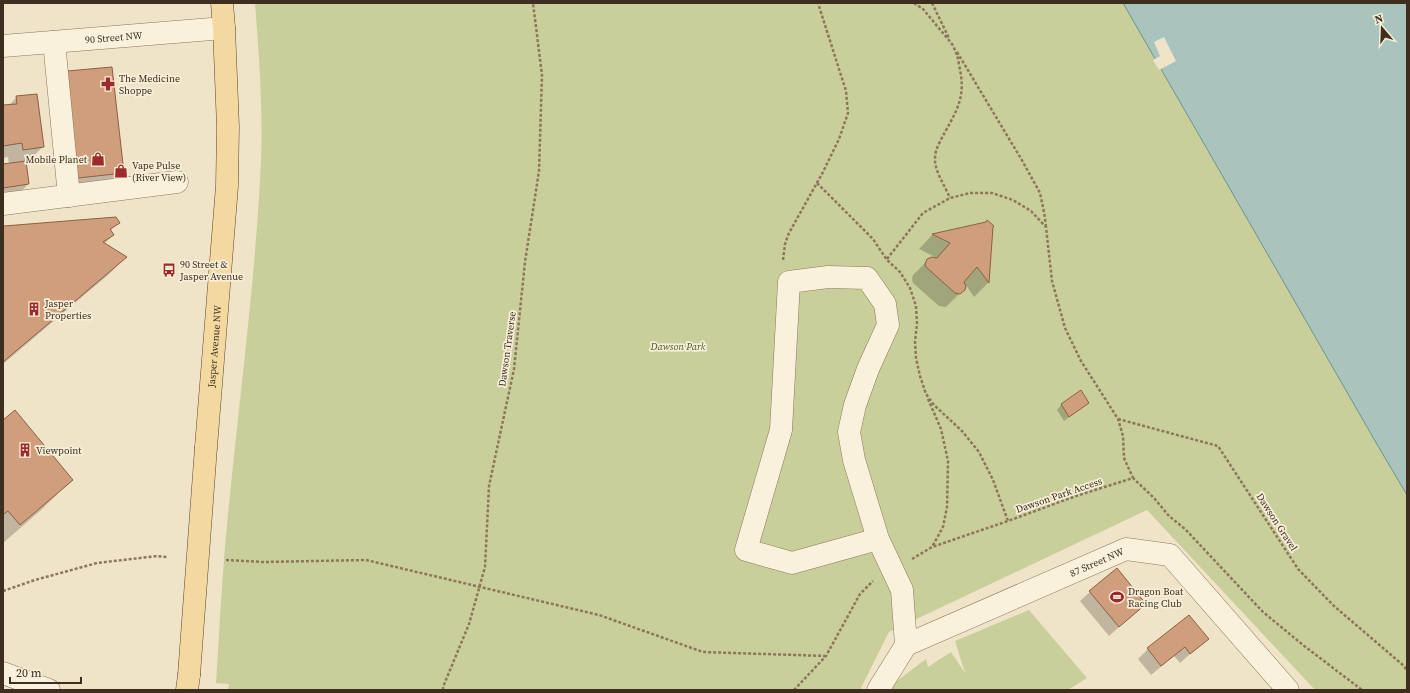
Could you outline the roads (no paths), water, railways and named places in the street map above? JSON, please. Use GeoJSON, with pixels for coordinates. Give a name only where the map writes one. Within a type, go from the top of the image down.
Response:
{"type":"FeatureCollection","features":[{"type":"Feature","properties":{"kind":"main road","name":"Jasper Avenue NW"},"geometry":{"type":"LineString","coordinates":[[188,683],[227,186],[228,127],[222,3]]}},
{"type":"Feature","properties":{"kind":"street","name":"90 Street NW"},"geometry":{"type":"LineString","coordinates":[[3,46],[224,28]]}},
{"type":"Feature","properties":{"kind":"street"},"geometry":{"type":"LineString","coordinates":[[54,42],[69,196]]}},
{"type":"Feature","properties":{"kind":"street"},"geometry":{"type":"LineString","coordinates":[[3,204],[177,182]]}},
{"type":"Feature","properties":{"kind":"street"},"geometry":{"type":"LineString","coordinates":[[878,539],[792,563],[746,550],[782,430],[789,282],[828,277],[867,278],[885,304],[888,325],[868,369],[855,405],[849,432],[854,460],[878,539],[902,590],[906,645],[878,690]]}},
{"type":"Feature","properties":{"kind":"street","name":"87 Street NW"},"geometry":{"type":"LineString","coordinates":[[906,645],[1126,549],[1170,555],[1288,690]]}},
{"type":"Feature","properties":{"kind":"street"},"geometry":{"type":"LineString","coordinates":[[3,673],[49,690]]}},
{"type":"Feature","properties":{"kind":"water"},"geometry":{"type":"Polygon","coordinates":[[[1123,3],[1407,3],[1407,495],[1378,446],[1123,3]]]}},
{"type":"Feature","properties":{"kind":"place","name":"The Medicine Shoppe"},"geometry":{"type":"Point","coordinates":[108,84]}},
{"type":"Feature","properties":{"kind":"place","name":"Mobile Planet"},"geometry":{"type":"Point","coordinates":[98,159]}},
{"type":"Feature","properties":{"kind":"place","name":"Vape Pulse (River View)"},"geometry":{"type":"Point","coordinates":[121,171]}},
{"type":"Feature","properties":{"kind":"place","name":"90 Street & Jasper Avenue"},"geometry":{"type":"Point","coordinates":[169,270]}},
{"type":"Feature","properties":{"kind":"place","name":"Jasper Properties"},"geometry":{"type":"Point","coordinates":[34,309]}},
{"type":"Feature","properties":{"kind":"place","name":"Viewpoint"},"geometry":{"type":"Point","coordinates":[25,450]}},
{"type":"Feature","properties":{"kind":"place","name":"Dragon Boat Racing Club"},"geometry":{"type":"Point","coordinates":[1117,597]}},
{"type":"Feature","properties":{"kind":"park label","name":"Dawson Park"},"geometry":{"type":"Point","coordinates":[678,346]}}]}
